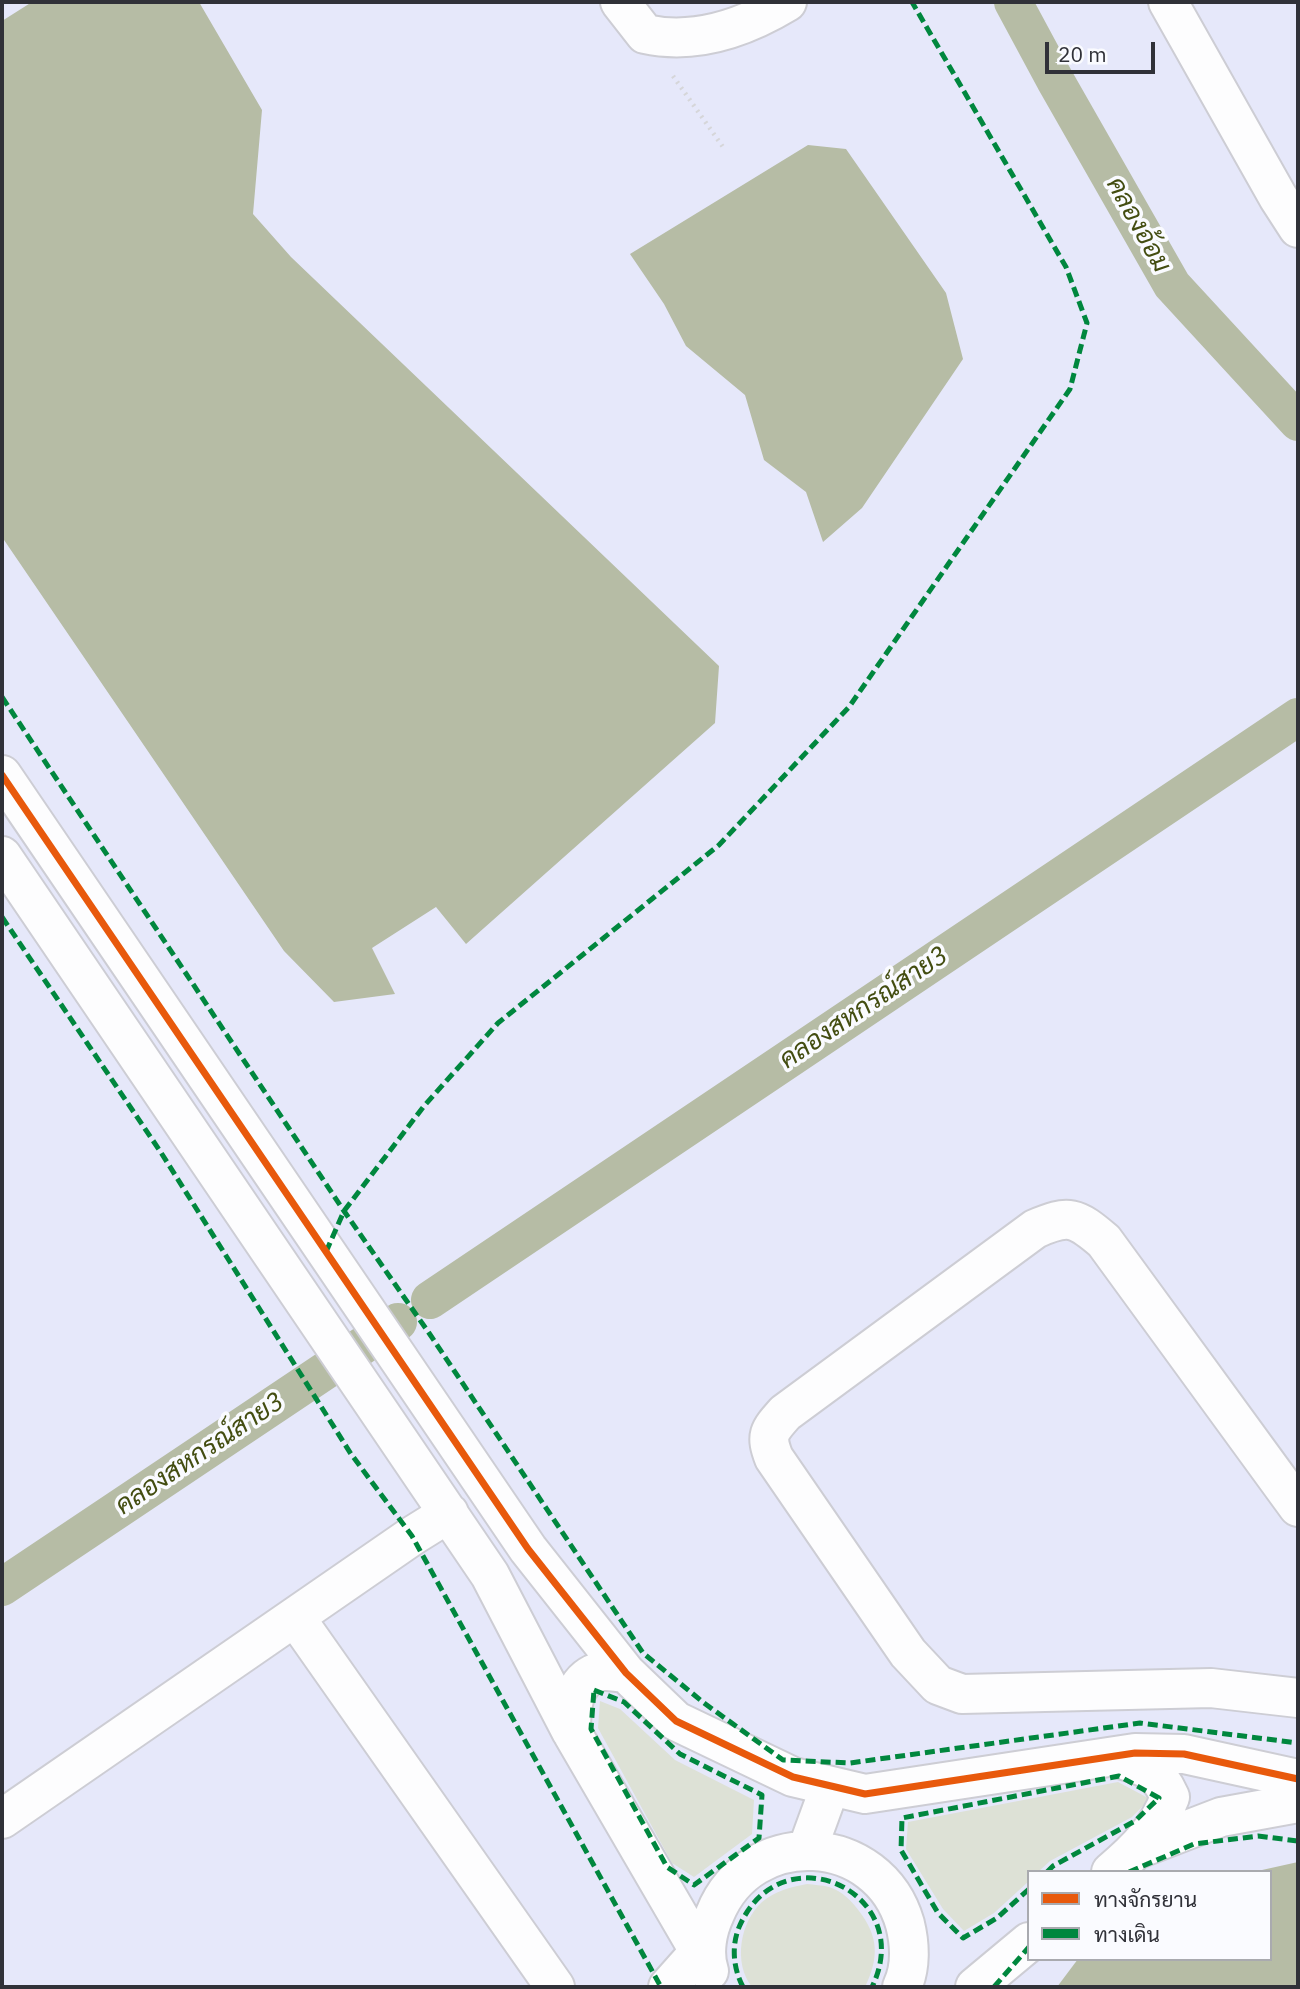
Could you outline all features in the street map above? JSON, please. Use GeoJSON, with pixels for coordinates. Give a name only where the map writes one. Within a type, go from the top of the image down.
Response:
{"type":"FeatureCollection","features":[{"type":"Feature","properties":{"kind":"street"},"geometry":{"type":"LineString","coordinates":[[620,2],[645,34],[668,39],[742,26],[787,2]]}},
{"type":"Feature","properties":{"kind":"street"},"geometry":{"type":"LineString","coordinates":[[1168,2],[1298,228]]}},
{"type":"Feature","properties":{"kind":"street"},"geometry":{"type":"LineString","coordinates":[[2,775],[528,1549],[626,1673],[676,1721],[793,1777],[865,1794],[1135,1753],[1184,1754],[1298,1779]]}},
{"type":"Feature","properties":{"kind":"street"},"geometry":{"type":"LineString","coordinates":[[2,856],[490,1575],[571,1731],[707,1967]]}},
{"type":"Feature","properties":{"kind":"street"},"geometry":{"type":"LineString","coordinates":[[1298,1507],[1104,1241],[1083,1223],[1059,1219],[1035,1229],[785,1413],[771,1430],[769,1437],[774,1458],[908,1653],[938,1685],[962,1694],[1211,1688],[1298,1698]]}},
{"type":"Feature","properties":{"kind":"street"},"geometry":{"type":"LineString","coordinates":[[2,1819],[449,1513]]}},
{"type":"Feature","properties":{"kind":"street"},"geometry":{"type":"LineString","coordinates":[[295,1617],[555,1987]]}},
{"type":"Feature","properties":{"kind":"street"},"geometry":{"type":"LineString","coordinates":[[571,1731],[571,1709],[575,1694],[583,1682],[599,1671],[626,1673]]}},
{"type":"Feature","properties":{"kind":"street"},"geometry":{"type":"LineString","coordinates":[[1111,1757],[1145,1767],[1161,1778],[1170,1797],[1164,1815],[1125,1861]]}},
{"type":"Feature","properties":{"kind":"street"},"geometry":{"type":"LineString","coordinates":[[807,1850],[830,1787]]}},
{"type":"Feature","properties":{"kind":"street"},"geometry":{"type":"LineString","coordinates":[[1125,1861],[1221,1817],[1298,1803]]}},
{"type":"Feature","properties":{"kind":"street"},"geometry":{"type":"LineString","coordinates":[[707,1967],[708,1929],[721,1898],[744,1872],[773,1856],[807,1850],[844,1856],[877,1875],[900,1906],[909,1942],[909,1985]]}},
{"type":"Feature","properties":{"kind":"street"},"geometry":{"type":"LineString","coordinates":[[975,1987],[1027,1944]]}},
{"type":"Feature","properties":{"kind":"street"},"geometry":{"type":"LineString","coordinates":[[667,1987],[707,1967]]}},
{"type":"Feature","properties":{"kind":"path"},"geometry":{"type":"LineString","coordinates":[[645,34],[723,147]]}},
{"type":"Feature","properties":{"kind":"shaded area"},"geometry":{"type":"Polygon","coordinates":[[[2,2],[1298,2],[1298,1987],[2,1987],[2,2]]]}},
{"type":"Feature","properties":{"kind":"shaded area"},"geometry":{"type":"Polygon","coordinates":[[[32,2],[199,2],[262,110],[253,214],[291,257],[719,666],[715,723],[466,944],[436,907],[372,948],[395,994],[334,1002],[284,951],[2,537],[2,21],[32,2]]]}},
{"type":"Feature","properties":{"kind":"shaded area"},"geometry":{"type":"Polygon","coordinates":[[[808,145],[846,149],[946,293],[963,359],[862,508],[823,542],[806,492],[764,460],[745,395],[686,346],[664,304],[630,254],[808,145]]]}},
{"type":"Feature","properties":{"kind":"shaded area"},"geometry":{"type":"Polygon","coordinates":[[[600,1701],[620,1709],[675,1760],[754,1800],[752,1834],[694,1877],[672,1863],[598,1728],[600,1701]]]}},
{"type":"Feature","properties":{"kind":"shaded area"},"geometry":{"type":"Polygon","coordinates":[[[1118,1782],[1150,1799],[1132,1817],[1050,1861],[1040,1870],[1027,1870],[1027,1883],[994,1913],[964,1931],[943,1909],[906,1849],[908,1822],[1118,1782]]]}},
{"type":"Feature","properties":{"kind":"shaded area"},"geometry":{"type":"Polygon","coordinates":[[[1298,1862],[1298,1987],[1057,1987],[1076,1961],[1272,1961],[1272,1870],[1262,1870],[1298,1862]]]}},
{"type":"Feature","properties":{"kind":"shaded area"},"geometry":{"type":"Polygon","coordinates":[[[807,1884],[826,1886],[846,1896],[866,1921],[873,1939],[875,1957],[865,1987],[752,1987],[746,1977],[742,1966],[742,1943],[748,1920],[754,1910],[772,1895],[807,1884]]]}},
{"type":"Feature","properties":{"kind":"waterway","name":"คลองอ้อม"},"geometry":{"type":"LineString","coordinates":[[1013,2],[1172,285],[1298,422]]}},
{"type":"Feature","properties":{"kind":"waterway","name":"คลองสหกรณ์สาย3"},"geometry":{"type":"LineString","coordinates":[[430,1300],[1298,717]]}},
{"type":"Feature","properties":{"kind":"waterway","name":"คลองสหกรณ์สาย3"},"geometry":{"type":"LineString","coordinates":[[2,1587],[398,1322]]}},
{"type":"Feature","properties":{"kind":"marked path"},"geometry":{"type":"LineString","coordinates":[[326,1252],[344,1211],[424,1106],[498,1023],[719,845],[849,707],[1070,389],[1087,323],[1066,267],[912,2]]}},
{"type":"Feature","properties":{"kind":"marked path"},"geometry":{"type":"LineString","coordinates":[[2,697],[344,1211],[643,1653],[704,1703],[783,1760],[850,1763],[1140,1723],[1298,1743]]}},
{"type":"Feature","properties":{"kind":"marked path"},"geometry":{"type":"LineString","coordinates":[[2,917],[160,1151],[351,1454],[412,1536],[661,1987]]}},
{"type":"Feature","properties":{"kind":"marked path"},"geometry":{"type":"LineString","coordinates":[[594,1690],[624,1702],[680,1754],[762,1795],[759,1838],[694,1885],[667,1867],[591,1729],[594,1690]]}},
{"type":"Feature","properties":{"kind":"marked path"},"geometry":{"type":"LineString","coordinates":[[1027,1891],[997,1918],[963,1938],[938,1913],[901,1850],[902,1818],[1119,1776],[1159,1798],[1135,1821],[1049,1870]]}},
{"type":"Feature","properties":{"kind":"marked path"},"geometry":{"type":"LineString","coordinates":[[1134,1870],[1194,1844],[1258,1836],[1298,1841]]}},
{"type":"Feature","properties":{"kind":"marked path"},"geometry":{"type":"LineString","coordinates":[[743,1987],[734,1956],[740,1925],[760,1897],[785,1881],[813,1878],[839,1885],[862,1901],[877,1924],[881,1953],[872,1987]]}},
{"type":"Feature","properties":{"kind":"marked path"},"geometry":{"type":"LineString","coordinates":[[994,1987],[1027,1949]]}},
{"type":"Feature","properties":{"kind":"cycle path"},"geometry":{"type":"LineString","coordinates":[[2,775],[528,1549],[626,1673],[676,1721],[793,1777],[865,1794],[1135,1753],[1184,1754],[1298,1779]]}}]}
